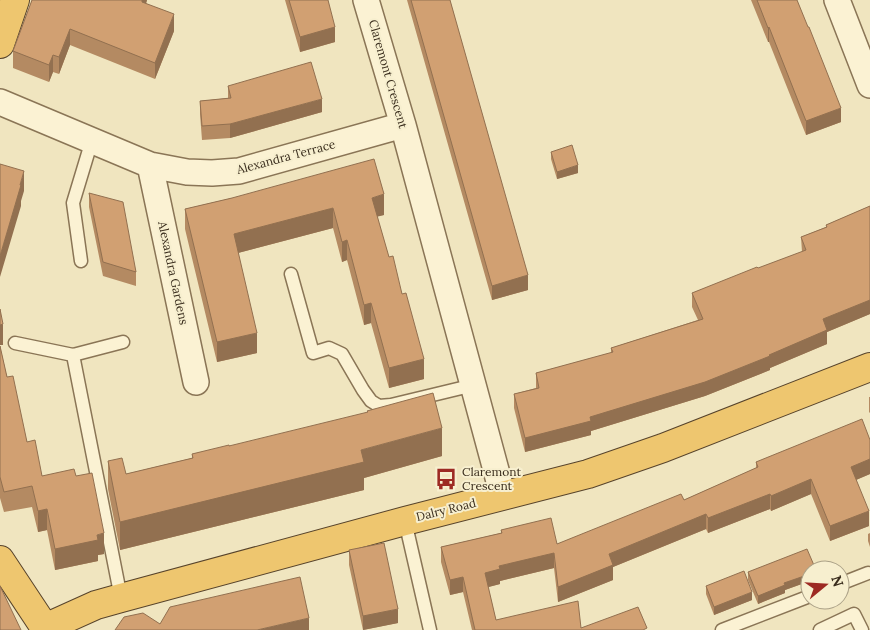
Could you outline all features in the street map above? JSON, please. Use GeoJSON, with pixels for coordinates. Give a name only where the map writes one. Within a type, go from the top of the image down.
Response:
{"type":"FeatureCollection","features":[{"type":"Feature","properties":{"kind":"highway"},"geometry":{"type":"LineString","coordinates":[[0,44],[15,0]]}},
{"type":"Feature","properties":{"kind":"highway","name":"Dalry Road"},"geometry":{"type":"LineString","coordinates":[[0,560],[45,628],[96,606],[121,598],[405,521],[588,474],[663,448],[870,367]]}},
{"type":"Feature","properties":{"kind":"street","name":"Claremont Crescent"},"geometry":{"type":"LineString","coordinates":[[366,0],[403,125],[503,496]]}},
{"type":"Feature","properties":{"kind":"street"},"geometry":{"type":"LineString","coordinates":[[837,0],[870,85]]}},
{"type":"Feature","properties":{"kind":"street","name":"Alexandra Terrace"},"geometry":{"type":"LineString","coordinates":[[0,102],[150,165],[212,173],[239,171],[403,125]]}},
{"type":"Feature","properties":{"kind":"street","name":"Alexandra Gardens"},"geometry":{"type":"LineString","coordinates":[[150,165],[196,382]]}},
{"type":"Feature","properties":{"kind":"lane"},"geometry":{"type":"LineString","coordinates":[[81,262],[73,203],[92,140]]}},
{"type":"Feature","properties":{"kind":"lane"},"geometry":{"type":"LineString","coordinates":[[292,274],[313,353],[329,348],[342,354],[363,390],[371,401],[379,406],[391,405],[474,385]]}},
{"type":"Feature","properties":{"kind":"lane"},"geometry":{"type":"LineString","coordinates":[[16,343],[73,355],[123,342]]}},
{"type":"Feature","properties":{"kind":"lane"},"geometry":{"type":"LineString","coordinates":[[73,355],[121,598]]}},
{"type":"Feature","properties":{"kind":"lane"},"geometry":{"type":"LineString","coordinates":[[405,521],[430,630]]}},
{"type":"Feature","properties":{"kind":"lane"},"geometry":{"type":"LineString","coordinates":[[850,580],[868,574]]}},
{"type":"Feature","properties":{"kind":"lane"},"geometry":{"type":"LineString","coordinates":[[722,630],[800,600]]}},
{"type":"Feature","properties":{"kind":"lane"},"geometry":{"type":"LineString","coordinates":[[820,630],[854,614],[862,630]]}},
{"type":"Feature","properties":{"kind":"building"},"geometry":{"type":"Polygon","coordinates":[[[32,0],[142,0],[142,2],[174,14],[155,63],[70,29],[59,57],[53,55],[49,65],[13,51],[32,0]]]}},
{"type":"Feature","properties":{"kind":"building"},"geometry":{"type":"Polygon","coordinates":[[[289,0],[328,0],[335,27],[300,37],[289,0]]]}},
{"type":"Feature","properties":{"kind":"building"},"geometry":{"type":"Polygon","coordinates":[[[411,0],[450,0],[528,275],[492,286],[411,0]]]}},
{"type":"Feature","properties":{"kind":"building"},"geometry":{"type":"Polygon","coordinates":[[[757,0],[797,0],[841,108],[806,121],[757,0]]]}},
{"type":"Feature","properties":{"kind":"building"},"geometry":{"type":"Polygon","coordinates":[[[311,62],[322,99],[230,124],[202,126],[200,101],[231,98],[228,86],[311,62]]]}},
{"type":"Feature","properties":{"kind":"building"},"geometry":{"type":"Polygon","coordinates":[[[572,145],[578,165],[557,172],[551,152],[572,145]]]}},
{"type":"Feature","properties":{"kind":"building"},"geometry":{"type":"Polygon","coordinates":[[[374,159],[384,194],[372,198],[389,257],[393,256],[402,294],[406,293],[424,359],[389,368],[371,303],[364,305],[347,240],[342,242],[333,208],[234,234],[257,333],[217,342],[185,209],[374,159]]]}},
{"type":"Feature","properties":{"kind":"building"},"geometry":{"type":"Polygon","coordinates":[[[0,164],[24,171],[0,256],[0,164]]]}},
{"type":"Feature","properties":{"kind":"building"},"geometry":{"type":"Polygon","coordinates":[[[89,193],[123,202],[136,272],[103,262],[89,193]]]}},
{"type":"Feature","properties":{"kind":"building"},"geometry":{"type":"Polygon","coordinates":[[[870,206],[870,300],[823,319],[827,330],[770,356],[705,382],[590,417],[591,421],[525,438],[514,394],[539,388],[536,373],[613,352],[611,348],[703,319],[692,293],[806,250],[801,237],[827,227],[826,225],[870,206]]]}},
{"type":"Feature","properties":{"kind":"building"},"geometry":{"type":"Polygon","coordinates":[[[0,309],[3,324],[0,325],[0,309]]]}},
{"type":"Feature","properties":{"kind":"building"},"geometry":{"type":"Polygon","coordinates":[[[0,346],[7,377],[13,376],[27,442],[35,440],[42,476],[74,469],[76,476],[92,473],[104,533],[97,535],[98,540],[55,549],[47,509],[38,511],[32,486],[4,492],[0,477],[0,346]]]}},
{"type":"Feature","properties":{"kind":"building"},"geometry":{"type":"Polygon","coordinates":[[[433,393],[442,428],[361,450],[364,462],[120,522],[108,461],[122,458],[126,474],[193,458],[192,454],[368,412],[433,393]]]}},
{"type":"Feature","properties":{"kind":"building"},"geometry":{"type":"Polygon","coordinates":[[[862,419],[870,440],[870,459],[851,467],[869,511],[830,526],[811,479],[771,496],[770,494],[708,518],[706,514],[609,554],[613,565],[558,587],[554,553],[499,566],[500,569],[485,573],[496,620],[578,601],[581,628],[638,607],[647,628],[643,630],[475,630],[463,577],[450,580],[441,547],[502,533],[501,530],[551,518],[557,544],[681,494],[684,500],[758,467],[756,462],[862,419]]]}},
{"type":"Feature","properties":{"kind":"building"},"geometry":{"type":"Polygon","coordinates":[[[384,543],[398,609],[363,616],[349,550],[384,543]]]}},
{"type":"Feature","properties":{"kind":"building"},"geometry":{"type":"Polygon","coordinates":[[[807,549],[812,560],[800,560],[800,577],[758,596],[748,572],[807,549]]]}},
{"type":"Feature","properties":{"kind":"building"},"geometry":{"type":"Polygon","coordinates":[[[744,571],[752,592],[714,607],[706,586],[744,571]]]}},
{"type":"Feature","properties":{"kind":"building"},"geometry":{"type":"Polygon","coordinates":[[[300,577],[309,618],[257,630],[115,630],[124,617],[143,613],[160,624],[170,607],[300,577]]]}},
{"type":"Feature","properties":{"kind":"building"},"geometry":{"type":"Polygon","coordinates":[[[0,586],[21,630],[0,630],[0,586]]]}},
{"type":"Feature","properties":{"kind":"place","name":"Claremont Crescent"},"geometry":{"type":"Point","coordinates":[446,479]}}]}
